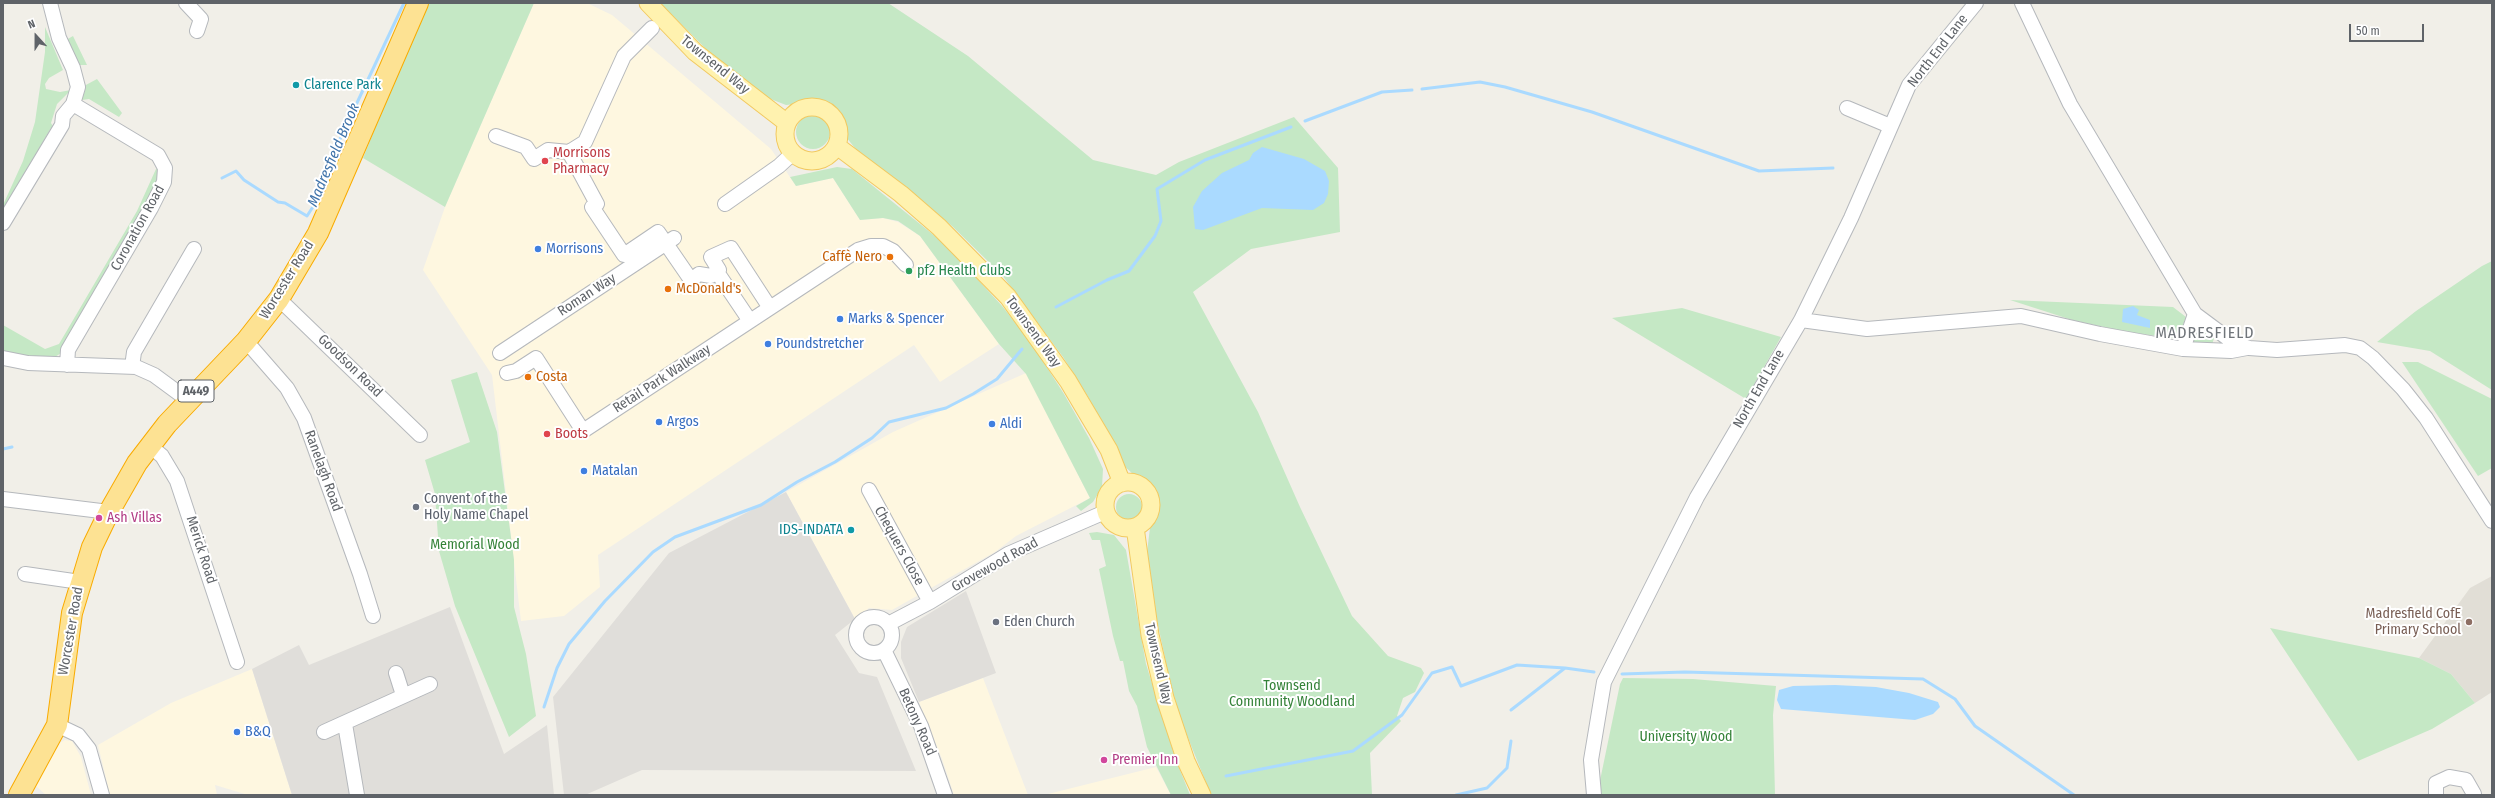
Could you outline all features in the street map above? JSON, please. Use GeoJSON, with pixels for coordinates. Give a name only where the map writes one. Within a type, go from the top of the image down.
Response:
{"type":"FeatureCollection","features":[{"type":"Feature","properties":{"kind":"highway","name":"Worcester Road"},"geometry":{"type":"LineString","coordinates":[[19,795],[57,725],[72,613],[80,582],[92,547],[109,512],[150,446],[188,400],[246,342],[279,299],[318,232],[418,3]]}},
{"type":"Feature","properties":{"kind":"main road","name":"Townsend Way"},"geometry":{"type":"LineString","coordinates":[[648,3],[695,52],[787,123]]}},
{"type":"Feature","properties":{"kind":"main road"},"geometry":{"type":"LineString","coordinates":[[804,107],[821,108],[835,118],[839,127],[837,146],[827,157],[818,161],[805,160],[793,153],[785,138],[787,123],[796,111],[804,107]]}},
{"type":"Feature","properties":{"kind":"main road","name":"Townsend Way"},"geometry":{"type":"LineString","coordinates":[[837,146],[901,194],[939,227],[1008,297],[1068,381],[1109,450],[1122,483]]}},
{"type":"Feature","properties":{"kind":"main road"},"geometry":{"type":"LineString","coordinates":[[1122,483],[1132,483],[1141,486],[1148,494],[1151,503],[1150,514],[1136,527],[1119,526],[1105,512],[1107,496],[1112,489],[1122,483]]}},
{"type":"Feature","properties":{"kind":"main road","name":"Townsend Way"},"geometry":{"type":"LineString","coordinates":[[1136,527],[1150,635],[1165,698],[1186,761],[1202,795]]}},
{"type":"Feature","properties":{"kind":"street"},"geometry":{"type":"LineString","coordinates":[[3,223],[60,129],[66,110],[73,104],[78,87],[77,78],[59,38],[50,3]]}},
{"type":"Feature","properties":{"kind":"street"},"geometry":{"type":"LineString","coordinates":[[186,3],[201,19],[198,31]]}},
{"type":"Feature","properties":{"kind":"street","name":"North End Lane"},"geometry":{"type":"LineString","coordinates":[[1594,795],[1591,760],[1604,682],[1697,497],[1801,320],[1851,218],[1890,126],[1910,85],[1976,3]]}},
{"type":"Feature","properties":{"kind":"street"},"geometry":{"type":"LineString","coordinates":[[2022,3],[2073,110],[2195,314],[2234,343],[2249,348]]}},
{"type":"Feature","properties":{"kind":"street"},"geometry":{"type":"LineString","coordinates":[[496,136],[526,147],[534,159],[548,150],[569,152],[586,142],[624,56],[652,28]]}},
{"type":"Feature","properties":{"kind":"street","name":"Coronation Road"},"geometry":{"type":"LineString","coordinates":[[68,365],[68,350],[151,208],[164,182],[165,168],[158,155],[73,104]]}},
{"type":"Feature","properties":{"kind":"street"},"geometry":{"type":"LineString","coordinates":[[1847,108],[1890,126]]}},
{"type":"Feature","properties":{"kind":"street"},"geometry":{"type":"LineString","coordinates":[[569,152],[597,204],[592,207],[624,255],[658,232],[670,241],[690,280],[699,274],[711,276],[717,272]]}},
{"type":"Feature","properties":{"kind":"street"},"geometry":{"type":"LineString","coordinates":[[725,204],[780,166],[793,153]]}},
{"type":"Feature","properties":{"kind":"street","name":"Roman Way"},"geometry":{"type":"LineString","coordinates":[[500,353],[670,241]]}},
{"type":"Feature","properties":{"kind":"street","name":"Retail Park Walkway"},"geometry":{"type":"LineString","coordinates":[[507,373],[516,371],[536,358],[583,431],[861,248],[883,246],[893,251],[906,265]]}},
{"type":"Feature","properties":{"kind":"street"},"geometry":{"type":"LineString","coordinates":[[750,321],[717,272],[719,270],[711,257],[730,248],[770,308]]}},
{"type":"Feature","properties":{"kind":"street"},"geometry":{"type":"LineString","coordinates":[[132,367],[134,352],[181,263],[194,249]]}},
{"type":"Feature","properties":{"kind":"street","name":"Goodson Road"},"geometry":{"type":"LineString","coordinates":[[279,299],[420,435]]}},
{"type":"Feature","properties":{"kind":"street"},"geometry":{"type":"LineString","coordinates":[[2183,349],[2195,314]]}},
{"type":"Feature","properties":{"kind":"street"},"geometry":{"type":"LineString","coordinates":[[1801,320],[1867,329],[2021,316],[2100,334],[2183,349],[2231,351],[2249,348],[2277,350],[2345,345],[2360,348],[2373,358],[2403,389],[2426,418],[2492,520]]}},
{"type":"Feature","properties":{"kind":"street","name":"Ranelagh Road"},"geometry":{"type":"LineString","coordinates":[[246,342],[287,388],[304,418],[360,574],[373,616]]}},
{"type":"Feature","properties":{"kind":"street"},"geometry":{"type":"LineString","coordinates":[[3,358],[28,363],[132,367],[154,375],[188,400]]}},
{"type":"Feature","properties":{"kind":"street","name":"Merick Road"},"geometry":{"type":"LineString","coordinates":[[150,446],[162,456],[177,481],[237,662]]}},
{"type":"Feature","properties":{"kind":"street","name":"Chequers Close"},"geometry":{"type":"LineString","coordinates":[[869,490],[930,602]]}},
{"type":"Feature","properties":{"kind":"street"},"geometry":{"type":"LineString","coordinates":[[3,499],[109,512]]}},
{"type":"Feature","properties":{"kind":"street","name":"Grovewood Road"},"geometry":{"type":"LineString","coordinates":[[888,624],[930,602],[1008,554],[1105,512]]}},
{"type":"Feature","properties":{"kind":"street"},"geometry":{"type":"LineString","coordinates":[[25,575],[80,582]]}},
{"type":"Feature","properties":{"kind":"street"},"geometry":{"type":"LineString","coordinates":[[868,618],[882,619],[888,624],[892,633],[890,642],[884,650],[877,653],[869,653],[862,649],[857,643],[856,634],[861,622],[868,618]]}},
{"type":"Feature","properties":{"kind":"street","name":"Betony Road"},"geometry":{"type":"LineString","coordinates":[[884,650],[925,736],[945,795]]}},
{"type":"Feature","properties":{"kind":"street"},"geometry":{"type":"LineString","coordinates":[[396,673],[403,695]]}},
{"type":"Feature","properties":{"kind":"street"},"geometry":{"type":"LineString","coordinates":[[324,732],[345,724],[403,695],[430,684]]}},
{"type":"Feature","properties":{"kind":"street"},"geometry":{"type":"LineString","coordinates":[[345,724],[357,795]]}},
{"type":"Feature","properties":{"kind":"street"},"geometry":{"type":"LineString","coordinates":[[57,725],[78,734],[89,749],[102,795]]}},
{"type":"Feature","properties":{"kind":"street"},"geometry":{"type":"LineString","coordinates":[[2436,795],[2436,783],[2449,777],[2466,780],[2474,795]]}},
{"type":"Feature","properties":{"kind":"shaded area"},"geometry":{"type":"Polygon","coordinates":[[[534,3],[587,3],[612,15],[771,149],[796,186],[833,178],[860,220],[883,218],[898,222],[920,236],[999,344],[940,382],[914,345],[598,555],[600,587],[564,616],[521,621],[492,375],[423,270],[445,207],[534,3]]]}},
{"type":"Feature","properties":{"kind":"shaded area"},"geometry":{"type":"Polygon","coordinates":[[[1026,373],[1090,498],[1016,536],[995,552],[892,610],[869,608],[855,619],[786,492],[893,432],[1026,373]]]}},
{"type":"Feature","properties":{"kind":"shaded area"},"geometry":{"type":"Polygon","coordinates":[[[786,492],[855,619],[835,635],[859,673],[877,677],[916,771],[642,770],[585,795],[564,795],[553,697],[669,553],[786,492]]]}},
{"type":"Feature","properties":{"kind":"shaded area","name":"Madresfield CofE Primary School"},"geometry":{"type":"Polygon","coordinates":[[[2492,576],[2492,692],[2475,703],[2451,674],[2419,658],[2470,588],[2492,576]]]}},
{"type":"Feature","properties":{"kind":"shaded area"},"geometry":{"type":"Polygon","coordinates":[[[966,591],[996,673],[919,702],[901,658],[901,642],[907,627],[966,591]]]}},
{"type":"Feature","properties":{"kind":"shaded area"},"geometry":{"type":"Polygon","coordinates":[[[450,607],[504,754],[547,725],[554,795],[292,795],[252,669],[299,645],[309,665],[450,607]]]}},
{"type":"Feature","properties":{"kind":"shaded area"},"geometry":{"type":"Polygon","coordinates":[[[252,669],[292,795],[248,795],[215,785],[217,795],[110,795],[98,745],[171,703],[252,669]]]}},
{"type":"Feature","properties":{"kind":"shaded area"},"geometry":{"type":"Polygon","coordinates":[[[983,678],[1028,795],[954,795],[942,759],[919,702],[983,678]]]}},
{"type":"Feature","properties":{"kind":"shaded area"},"geometry":{"type":"Polygon","coordinates":[[[65,740],[72,741],[81,757],[91,795],[46,795],[36,786],[58,744],[65,740]]]}},
{"type":"Feature","properties":{"kind":"shaded area"},"geometry":{"type":"Polygon","coordinates":[[[1156,767],[1171,795],[1044,795],[1156,767]]]}},
{"type":"Feature","properties":{"kind":"green space"},"geometry":{"type":"Polygon","coordinates":[[[426,3],[534,3],[445,207],[363,158],[426,3]]]}},
{"type":"Feature","properties":{"kind":"green space","name":"Townsend Community Woodland"},"geometry":{"type":"Polygon","coordinates":[[[660,3],[888,3],[968,56],[1093,160],[1156,175],[1179,162],[1294,117],[1338,168],[1340,232],[1251,249],[1193,292],[1258,412],[1300,507],[1352,616],[1388,656],[1421,668],[1424,673],[1415,692],[1403,698],[1397,716],[1401,721],[1370,753],[1372,795],[1211,795],[1182,723],[1171,686],[1155,611],[1147,552],[1150,528],[1156,510],[1156,499],[1152,491],[1123,465],[1087,395],[1063,357],[1002,275],[952,226],[895,179],[859,153],[846,137],[838,114],[829,106],[817,102],[786,105],[768,98],[714,57],[660,3]]]}},
{"type":"Feature","properties":{"kind":"green space"},"geometry":{"type":"Polygon","coordinates":[[[45,27],[63,70],[49,78],[45,84],[46,89],[60,92],[71,90],[57,104],[51,123],[54,128],[51,128],[3,211],[3,205],[23,161],[35,122],[45,52],[45,27]]]}},
{"type":"Feature","properties":{"kind":"green space"},"geometry":{"type":"Polygon","coordinates":[[[73,36],[87,65],[78,65],[66,40],[73,36]]]}},
{"type":"Feature","properties":{"kind":"green space"},"geometry":{"type":"Polygon","coordinates":[[[97,79],[122,113],[119,117],[89,99],[82,100],[84,86],[97,79]]]}},
{"type":"Feature","properties":{"kind":"green space"},"geometry":{"type":"Polygon","coordinates":[[[810,115],[816,115],[820,116],[827,122],[830,132],[829,139],[823,146],[816,149],[810,149],[806,148],[799,142],[796,135],[796,129],[797,125],[803,118],[810,115]]]}},
{"type":"Feature","properties":{"kind":"green space"},"geometry":{"type":"Polygon","coordinates":[[[837,167],[852,169],[946,245],[1003,307],[1032,344],[1064,394],[1089,438],[1103,469],[1102,487],[1093,502],[1081,511],[1076,506],[1090,498],[1026,374],[999,344],[920,236],[898,221],[883,218],[860,220],[833,178],[796,186],[790,177],[837,167]]]}},
{"type":"Feature","properties":{"kind":"green space"},"geometry":{"type":"Polygon","coordinates":[[[161,168],[162,176],[61,353],[52,359],[3,352],[3,325],[45,349],[59,344],[137,211],[156,169],[161,168]]]}},
{"type":"Feature","properties":{"kind":"green space"},"geometry":{"type":"Polygon","coordinates":[[[2492,261],[2492,390],[2430,351],[2377,342],[2416,311],[2482,266],[2492,261]]]}},
{"type":"Feature","properties":{"kind":"green space"},"geometry":{"type":"Polygon","coordinates":[[[2010,300],[2173,307],[2186,317],[2178,339],[2127,332],[2072,320],[2010,300]]]}},
{"type":"Feature","properties":{"kind":"green space"},"geometry":{"type":"Polygon","coordinates":[[[1682,308],[1781,337],[1746,399],[1612,318],[1682,308]]]}},
{"type":"Feature","properties":{"kind":"green space"},"geometry":{"type":"Polygon","coordinates":[[[2200,326],[2209,330],[2214,338],[2212,345],[2190,343],[2200,326]]]}},
{"type":"Feature","properties":{"kind":"green space"},"geometry":{"type":"Polygon","coordinates":[[[2402,362],[2418,362],[2492,399],[2492,468],[2478,476],[2402,362]]]}},
{"type":"Feature","properties":{"kind":"green space","name":"Memorial Wood"},"geometry":{"type":"Polygon","coordinates":[[[477,372],[497,432],[514,560],[514,607],[526,654],[536,716],[509,737],[455,606],[439,551],[435,494],[425,460],[470,442],[451,380],[477,372]]]}},
{"type":"Feature","properties":{"kind":"green space"},"geometry":{"type":"Polygon","coordinates":[[[1129,494],[1138,498],[1142,507],[1138,516],[1129,520],[1120,516],[1116,507],[1120,498],[1129,494]]]}},
{"type":"Feature","properties":{"kind":"green space"},"geometry":{"type":"Polygon","coordinates":[[[1097,532],[1114,535],[1126,550],[1146,664],[1176,760],[1190,795],[1171,795],[1147,747],[1137,706],[1129,691],[1123,661],[1120,661],[1113,636],[1099,569],[1106,566],[1100,540],[1092,540],[1089,533],[1097,532]]]}},
{"type":"Feature","properties":{"kind":"green space"},"geometry":{"type":"Polygon","coordinates":[[[2270,628],[2419,658],[2451,674],[2475,703],[2432,729],[2358,761],[2270,628]]]}},
{"type":"Feature","properties":{"kind":"green space","name":"University Wood"},"geometry":{"type":"Polygon","coordinates":[[[1623,678],[1693,679],[1776,686],[1773,715],[1775,795],[1597,795],[1620,684],[1623,678]]]}},
{"type":"Feature","properties":{"kind":"water"},"geometry":{"type":"Polygon","coordinates":[[[1262,147],[1304,159],[1325,171],[1329,181],[1328,194],[1324,203],[1313,210],[1262,208],[1203,230],[1195,229],[1193,207],[1202,191],[1222,173],[1249,160],[1253,153],[1262,147]]]}},
{"type":"Feature","properties":{"kind":"water"},"geometry":{"type":"Polygon","coordinates":[[[2133,306],[2139,310],[2137,315],[2150,320],[2150,328],[2122,322],[2123,309],[2133,306]]]}},
{"type":"Feature","properties":{"kind":"water"},"geometry":{"type":"Polygon","coordinates":[[[1835,685],[1876,687],[1909,693],[1938,702],[1940,707],[1933,714],[1915,720],[1781,709],[1777,700],[1779,690],[1793,686],[1835,685]]]}},
{"type":"Feature","properties":{"kind":"waterway","name":"Madresfield Brook"},"geometry":{"type":"LineString","coordinates":[[222,178],[236,171],[244,180],[278,202],[285,203],[307,216],[318,199],[331,158],[404,3]]}},
{"type":"Feature","properties":{"kind":"waterway"},"geometry":{"type":"LineString","coordinates":[[1422,89],[1480,82],[1505,87],[1592,112],[1759,171],[1833,168]]}},
{"type":"Feature","properties":{"kind":"waterway"},"geometry":{"type":"LineString","coordinates":[[1305,121],[1382,92],[1412,90]]}},
{"type":"Feature","properties":{"kind":"waterway"},"geometry":{"type":"LineString","coordinates":[[1056,307],[1107,280],[1129,271],[1155,236],[1161,221],[1157,189],[1205,160],[1291,127]]}},
{"type":"Feature","properties":{"kind":"waterway"},"geometry":{"type":"LineString","coordinates":[[544,707],[557,668],[569,644],[605,601],[653,552],[675,537],[761,505],[797,482],[835,462],[872,438],[889,422],[946,408],[973,394],[997,379],[1022,349]]}},
{"type":"Feature","properties":{"kind":"waterway"},"geometry":{"type":"LineString","coordinates":[[3,449],[12,447]]}},
{"type":"Feature","properties":{"kind":"waterway"},"geometry":{"type":"LineString","coordinates":[[1226,776],[1353,751],[1402,715],[1432,673],[1452,667],[1461,686],[1517,665],[1565,668],[1594,672]]}},
{"type":"Feature","properties":{"kind":"waterway"},"geometry":{"type":"LineString","coordinates":[[1511,710],[1565,668]]}},
{"type":"Feature","properties":{"kind":"waterway"},"geometry":{"type":"LineString","coordinates":[[1622,674],[1685,672],[1923,679],[1955,699],[1975,726],[2074,795]]}},
{"type":"Feature","properties":{"kind":"waterway"},"geometry":{"type":"LineString","coordinates":[[1456,795],[1487,788],[1507,768],[1511,741]]}},
{"type":"Feature","properties":{"kind":"place","name":"Clarence Park"},"geometry":{"type":"Point","coordinates":[296,85]}},
{"type":"Feature","properties":{"kind":"place","name":"Morrisons Pharmacy"},"geometry":{"type":"Point","coordinates":[545,161]}},
{"type":"Feature","properties":{"kind":"place","name":"Morrisons"},"geometry":{"type":"Point","coordinates":[538,249]}},
{"type":"Feature","properties":{"kind":"place","name":"Caffè Nero"},"geometry":{"type":"Point","coordinates":[890,257]}},
{"type":"Feature","properties":{"kind":"place","name":"pf2 Health Clubs"},"geometry":{"type":"Point","coordinates":[909,271]}},
{"type":"Feature","properties":{"kind":"place","name":"McDonald's"},"geometry":{"type":"Point","coordinates":[668,289]}},
{"type":"Feature","properties":{"kind":"place","name":"Marks & Spencer"},"geometry":{"type":"Point","coordinates":[840,319]}},
{"type":"Feature","properties":{"kind":"place","name":"Poundstretcher"},"geometry":{"type":"Point","coordinates":[768,344]}},
{"type":"Feature","properties":{"kind":"place","name":"Costa"},"geometry":{"type":"Point","coordinates":[528,377]}},
{"type":"Feature","properties":{"kind":"place","name":"Argos"},"geometry":{"type":"Point","coordinates":[659,422]}},
{"type":"Feature","properties":{"kind":"place","name":"Aldi"},"geometry":{"type":"Point","coordinates":[992,424]}},
{"type":"Feature","properties":{"kind":"place","name":"Boots"},"geometry":{"type":"Point","coordinates":[547,434]}},
{"type":"Feature","properties":{"kind":"place","name":"Matalan"},"geometry":{"type":"Point","coordinates":[584,471]}},
{"type":"Feature","properties":{"kind":"place","name":"Convent of the Holy Name Chapel"},"geometry":{"type":"Point","coordinates":[416,507]}},
{"type":"Feature","properties":{"kind":"place","name":"Ash Villas"},"geometry":{"type":"Point","coordinates":[99,518]}},
{"type":"Feature","properties":{"kind":"place","name":"IDS-INDATA"},"geometry":{"type":"Point","coordinates":[851,530]}},
{"type":"Feature","properties":{"kind":"place","name":"Eden Church"},"geometry":{"type":"Point","coordinates":[996,622]}},
{"type":"Feature","properties":{"kind":"place","name":"Madresfield CofE Primary School"},"geometry":{"type":"Point","coordinates":[2469,622]}},
{"type":"Feature","properties":{"kind":"place","name":"B&Q"},"geometry":{"type":"Point","coordinates":[237,732]}},
{"type":"Feature","properties":{"kind":"place","name":"Premier Inn"},"geometry":{"type":"Point","coordinates":[1104,760]}},
{"type":"Feature","properties":{"kind":"district","name":"MADRESFIELD"},"geometry":{"type":"Point","coordinates":[2205,334]}}]}
